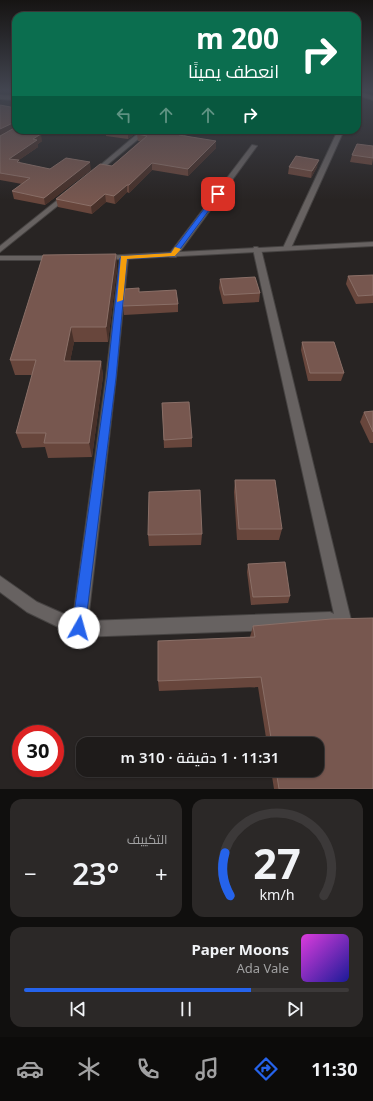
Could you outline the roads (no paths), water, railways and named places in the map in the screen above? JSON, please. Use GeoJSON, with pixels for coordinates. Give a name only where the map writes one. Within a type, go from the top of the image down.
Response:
{"type":"FeatureCollection","features":[{"type":"Feature","properties":{"kind":"street"},"geometry":{"type":"LineString","coordinates":[[85,180],[141,134]]}},
{"type":"Feature","properties":{"kind":"street"},"geometry":{"type":"LineString","coordinates":[[287,248],[339,134]]}},
{"type":"Feature","properties":{"kind":"street"},"geometry":{"type":"LineString","coordinates":[[173,255],[254,146]]}},
{"type":"Feature","properties":{"kind":"street"},"geometry":{"type":"LineString","coordinates":[[0,250],[73,190]]}},
{"type":"Feature","properties":{"kind":"street"},"geometry":{"type":"LineString","coordinates":[[91,258],[124,258],[257,249],[373,244]]}},
{"type":"Feature","properties":{"kind":"street"},"geometry":{"type":"LineString","coordinates":[[0,583],[32,607],[79,628],[351,620],[257,249]]}},
{"type":"Feature","properties":{"kind":"street"},"geometry":{"type":"LineString","coordinates":[[0,258],[69,258]]}},
{"type":"Feature","properties":{"kind":"street"},"geometry":{"type":"LineString","coordinates":[[79,628],[111,378],[124,258]]}}]}
